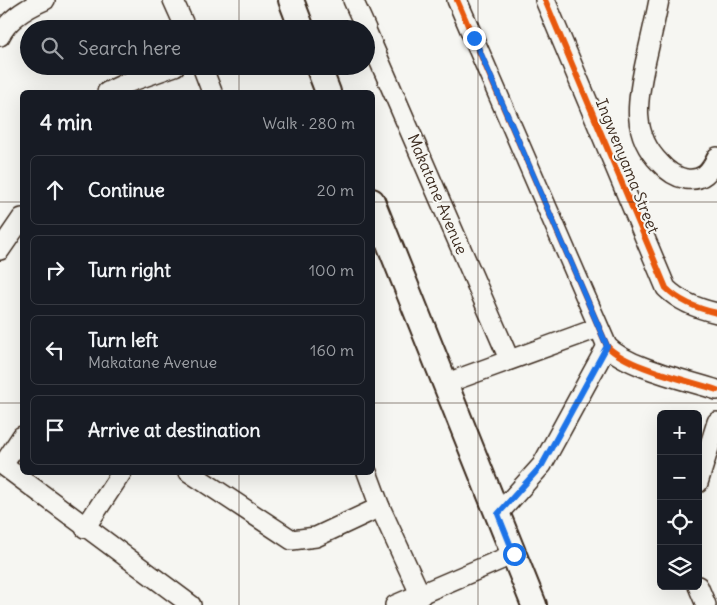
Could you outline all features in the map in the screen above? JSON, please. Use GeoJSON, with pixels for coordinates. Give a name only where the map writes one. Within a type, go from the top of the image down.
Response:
{"type":"FeatureCollection","features":[{"type":"Feature","properties":{"kind":"main road"},"geometry":{"type":"LineString","coordinates":[[291,0],[299,20]]}},
{"type":"Feature","properties":{"kind":"main road"},"geometry":{"type":"LineString","coordinates":[[321,75],[327,90]]}},
{"type":"Feature","properties":{"kind":"main road"},"geometry":{"type":"LineString","coordinates":[[375,208],[447,383],[534,605]]}},
{"type":"Feature","properties":{"kind":"street"},"geometry":{"type":"LineString","coordinates":[[0,36],[14,19],[45,0]]}},
{"type":"Feature","properties":{"kind":"street"},"geometry":{"type":"LineString","coordinates":[[173,0],[182,20]]}},
{"type":"Feature","properties":{"kind":"street","name":"Makatane Avenue"},"geometry":{"type":"LineString","coordinates":[[353,0],[362,20]]}},
{"type":"Feature","properties":{"kind":"street"},"geometry":{"type":"LineString","coordinates":[[457,0],[607,346],[618,356],[633,363],[717,390]]}},
{"type":"Feature","properties":{"kind":"street","name":"Ingwenyama Street"},"geometry":{"type":"LineString","coordinates":[[545,0],[666,288],[674,296],[685,302],[717,313]]}},
{"type":"Feature","properties":{"kind":"street"},"geometry":{"type":"LineString","coordinates":[[659,0],[637,104],[640,131],[645,145],[654,158],[672,174],[683,178],[692,179],[704,176],[712,168],[717,157]]}},
{"type":"Feature","properties":{"kind":"street","name":"Makatane Avenue"},"geometry":{"type":"LineString","coordinates":[[375,50],[509,359]]}},
{"type":"Feature","properties":{"kind":"street"},"geometry":{"type":"LineString","coordinates":[[112,90],[151,75]]}},
{"type":"Feature","properties":{"kind":"street"},"geometry":{"type":"LineString","coordinates":[[205,75],[211,90]]}},
{"type":"Feature","properties":{"kind":"street"},"geometry":{"type":"LineString","coordinates":[[0,250],[20,221]]}},
{"type":"Feature","properties":{"kind":"street"},"geometry":{"type":"LineString","coordinates":[[447,383],[598,328]]}},
{"type":"Feature","properties":{"kind":"street"},"geometry":{"type":"LineString","coordinates":[[498,514],[542,465],[607,346]]}},
{"type":"Feature","properties":{"kind":"street"},"geometry":{"type":"LineString","coordinates":[[702,470],[717,422]]}},
{"type":"Feature","properties":{"kind":"street"},"geometry":{"type":"LineString","coordinates":[[20,439],[2,464],[191,605]]}},
{"type":"Feature","properties":{"kind":"street"},"geometry":{"type":"LineString","coordinates":[[86,528],[120,475]]}},
{"type":"Feature","properties":{"kind":"street"},"geometry":{"type":"LineString","coordinates":[[194,475],[292,540],[316,537],[380,507]]}},
{"type":"Feature","properties":{"kind":"street"},"geometry":{"type":"LineString","coordinates":[[368,475],[380,507],[421,596]]}},
{"type":"Feature","properties":{"kind":"street"},"geometry":{"type":"LineString","coordinates":[[396,605],[421,596],[514,554]]}},
{"type":"Feature","properties":{"kind":"street"},"geometry":{"type":"LineString","coordinates":[[700,590],[706,605]]}},
{"type":"Feature","properties":{"kind":"cycle path"},"geometry":{"type":"LineString","coordinates":[[457,0],[607,346],[617,354],[643,367],[717,390]]}},
{"type":"Feature","properties":{"kind":"cycle path"},"geometry":{"type":"LineString","coordinates":[[545,0],[666,288],[690,304],[717,313]]}},
{"type":"Feature","properties":{"kind":"route"},"geometry":{"type":"LineString","coordinates":[[474,38],[601,336],[607,346],[542,465],[498,514],[514,554]]}}]}
